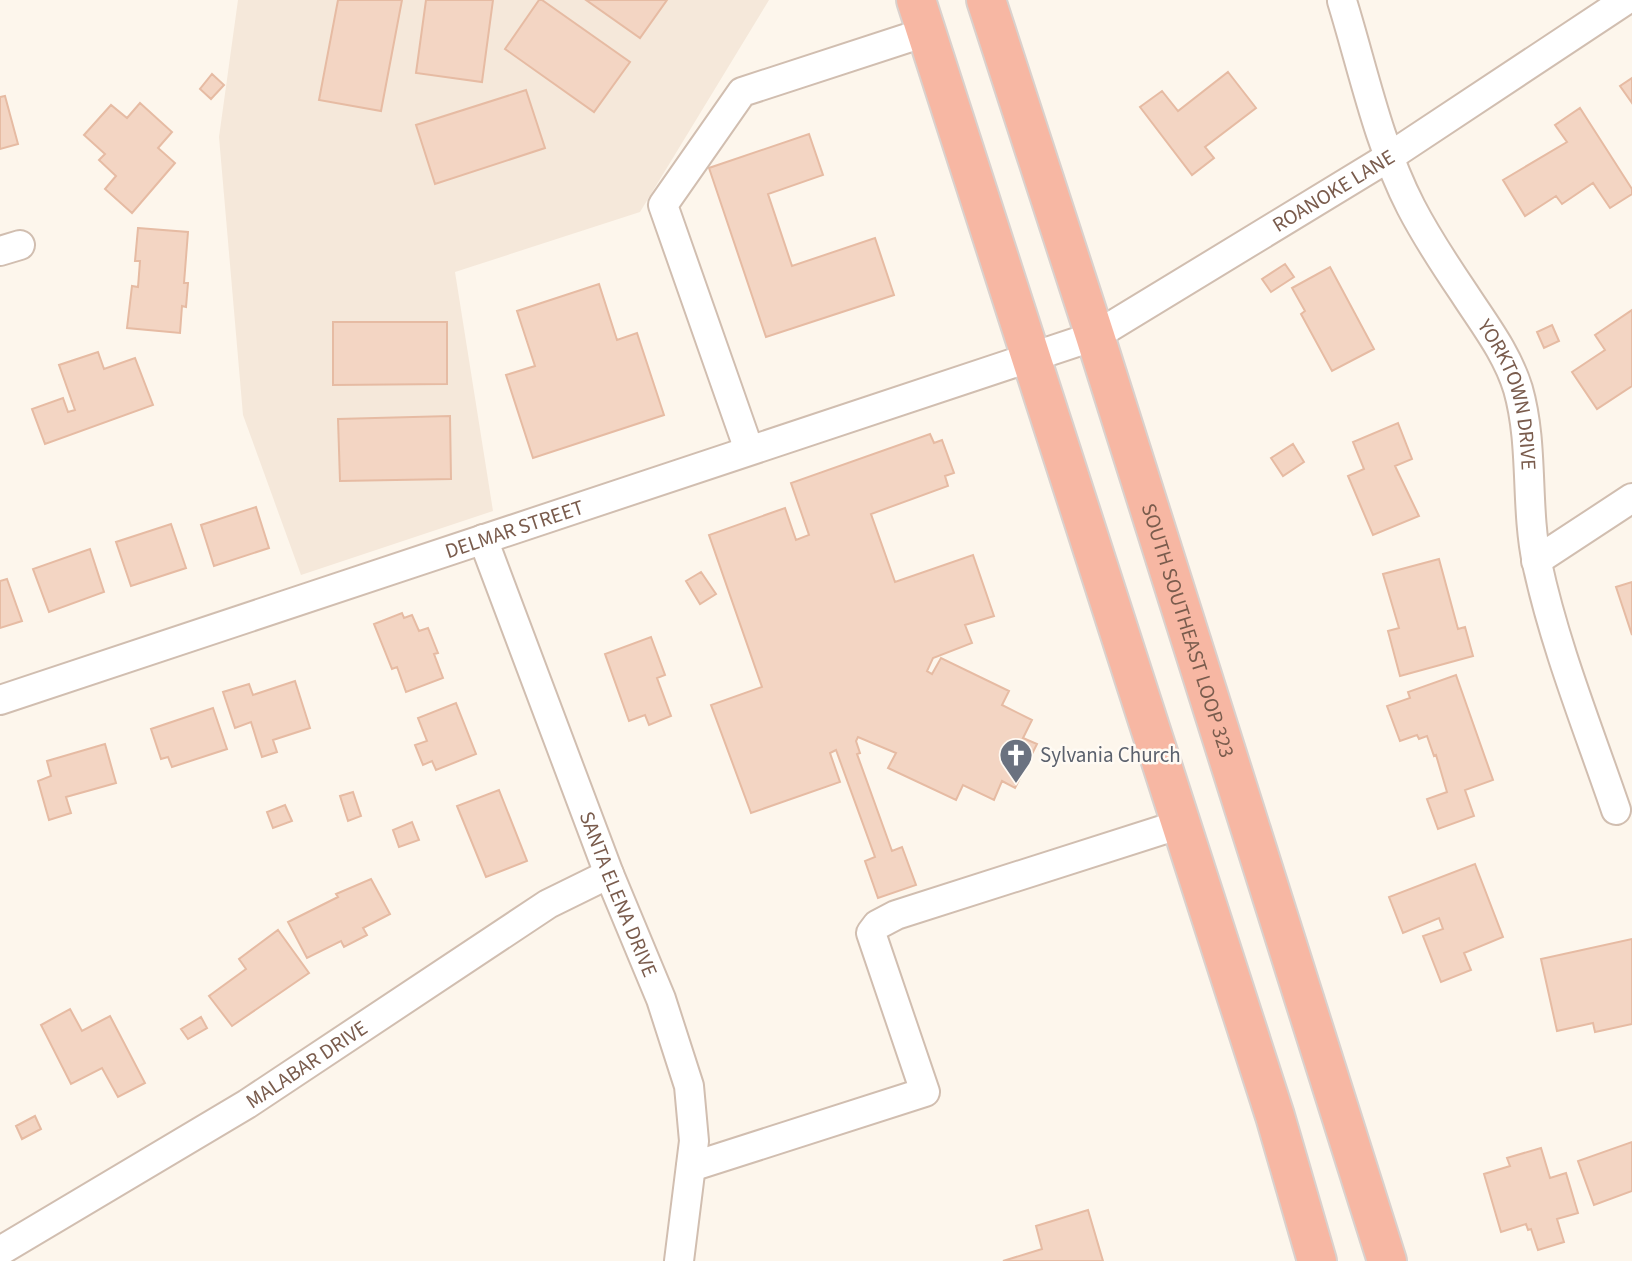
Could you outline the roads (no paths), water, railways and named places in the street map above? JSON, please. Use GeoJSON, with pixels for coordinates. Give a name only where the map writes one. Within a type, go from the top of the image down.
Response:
{"type":"FeatureCollection","features":[{"type":"Feature","properties":{"kind":"highway","name":"SOUTH SOUTHEAST LOOP 323"},"geometry":{"type":"LineString","coordinates":[[986,0],[1387,1261]]}},
{"type":"Feature","properties":{"kind":"highway"},"geometry":{"type":"LineString","coordinates":[[921,16],[1275,1116],[1317,1261]]}},
{"type":"Feature","properties":{"kind":"street","name":"ROANOKE LANE"},"geometry":{"type":"LineString","coordinates":[[1029,356],[1095,336],[1389,157],[1626,0]]}},
{"type":"Feature","properties":{"kind":"street","name":"YORKTOWN DRIVE"},"geometry":{"type":"LineString","coordinates":[[1342,1],[1389,157],[1411,207],[1463,292],[1497,341],[1517,388],[1524,422],[1536,561],[1559,643],[1616,810]]}},
{"type":"Feature","properties":{"kind":"street"},"geometry":{"type":"LineString","coordinates":[[748,450],[663,205],[742,92],[921,16]]}},
{"type":"Feature","properties":{"kind":"street","name":"DELMAR STREET"},"geometry":{"type":"LineString","coordinates":[[0,700],[1029,356]]}},
{"type":"Feature","properties":{"kind":"street"},"geometry":{"type":"LineString","coordinates":[[1536,561],[1632,498]]}},
{"type":"Feature","properties":{"kind":"street","name":"SANTA ELENA DRIVE"},"geometry":{"type":"LineString","coordinates":[[483,539],[608,874],[661,999],[689,1086],[694,1141],[679,1261]]}},
{"type":"Feature","properties":{"kind":"street"},"geometry":{"type":"LineString","coordinates":[[691,1167],[925,1092],[871,933],[877,925],[896,915],[1181,824]]}},
{"type":"Feature","properties":{"kind":"street","name":"MALABAR DRIVE"},"geometry":{"type":"LineString","coordinates":[[0,1251],[247,1104],[548,904],[608,874]]}},
{"type":"Feature","properties":{"kind":"place","name":"Sylvania Church"},"geometry":{"type":"Point","coordinates":[1016,785]}}]}
